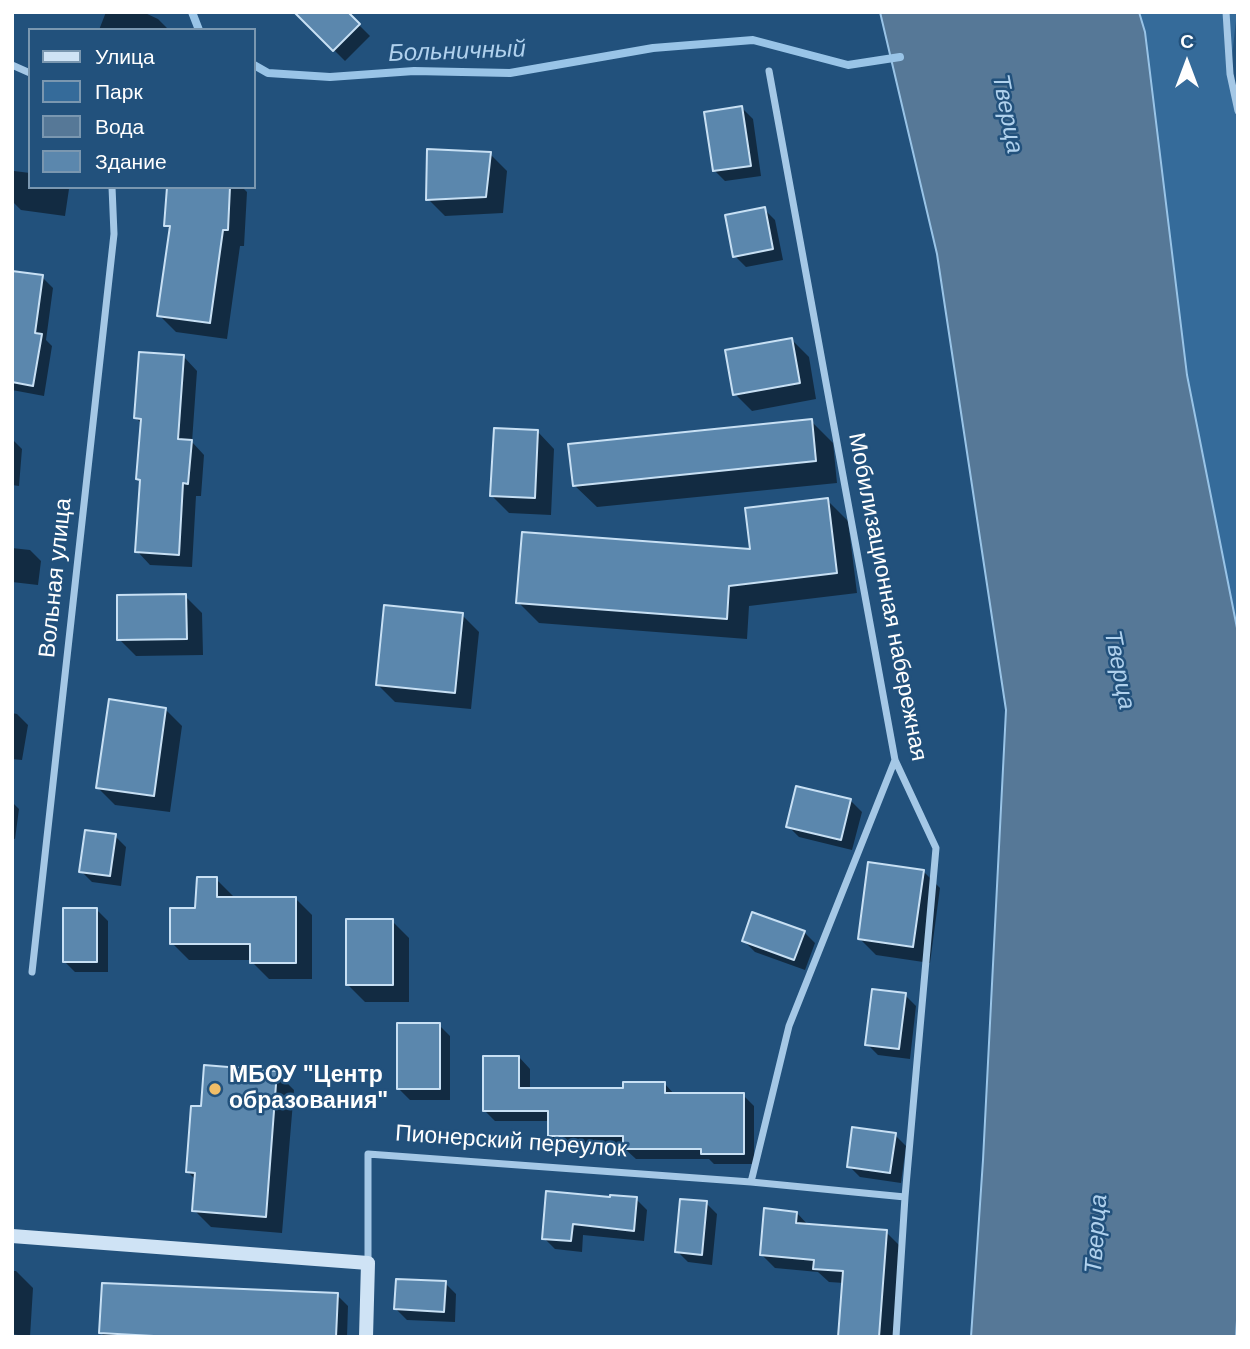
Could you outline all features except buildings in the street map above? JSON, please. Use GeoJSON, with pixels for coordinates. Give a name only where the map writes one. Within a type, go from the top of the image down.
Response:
{"type":"FeatureCollection","features":[{"type":"Feature","properties":{"kind":"street"},"geometry":{"type":"LineString","coordinates":[[1226,12],[1230,74],[1238,111]]}},
{"type":"Feature","properties":{"kind":"street"},"geometry":{"type":"LineString","coordinates":[[12,65],[28,72]]}},
{"type":"Feature","properties":{"kind":"street","name":"Мобилизационная набережная"},"geometry":{"type":"LineString","coordinates":[[769,71],[895,760],[936,848],[905,1197],[896,1337]]}},
{"type":"Feature","properties":{"kind":"street","name":"Вольная улица"},"geometry":{"type":"LineString","coordinates":[[32,972],[113,247],[113,189]]}},
{"type":"Feature","properties":{"kind":"street"},"geometry":{"type":"LineString","coordinates":[[751,1182],[789,1026],[895,760]]}},
{"type":"Feature","properties":{"kind":"street","name":"Пионерский переулок"},"geometry":{"type":"LineString","coordinates":[[368,1263],[368,1154],[751,1182],[905,1197]]}},
{"type":"Feature","properties":{"kind":"street"},"geometry":{"type":"LineString","coordinates":[[12,1236],[368,1263],[366,1337]]}},
{"type":"Feature","properties":{"kind":"green space"},"geometry":{"type":"Polygon","coordinates":[[[1139,12],[1237,12],[1230,74],[1238,101],[1238,633],[1187,375],[1145,32],[1139,12]]]}},
{"type":"Feature","properties":{"kind":"water","name":"Тверца"},"geometry":{"type":"Polygon","coordinates":[[[880,12],[1139,12],[1145,32],[1187,375],[1238,633],[1236,1337],[971,1337],[983,1160],[1006,710],[937,254],[880,12]]]}},
{"type":"Feature","properties":{"kind":"waterway","name":"Больничный"},"geometry":{"type":"LineString","coordinates":[[192,12],[198,28]]}},
{"type":"Feature","properties":{"kind":"waterway","name":"Больничный"},"geometry":{"type":"LineString","coordinates":[[256,66],[268,73],[330,77],[414,71],[510,73],[653,48],[753,40],[848,65],[900,57]]}},
{"type":"Feature","properties":{"kind":"place","name":"МБОУ \"Центр образования\""},"geometry":{"type":"Point","coordinates":[215,1089]}}]}
